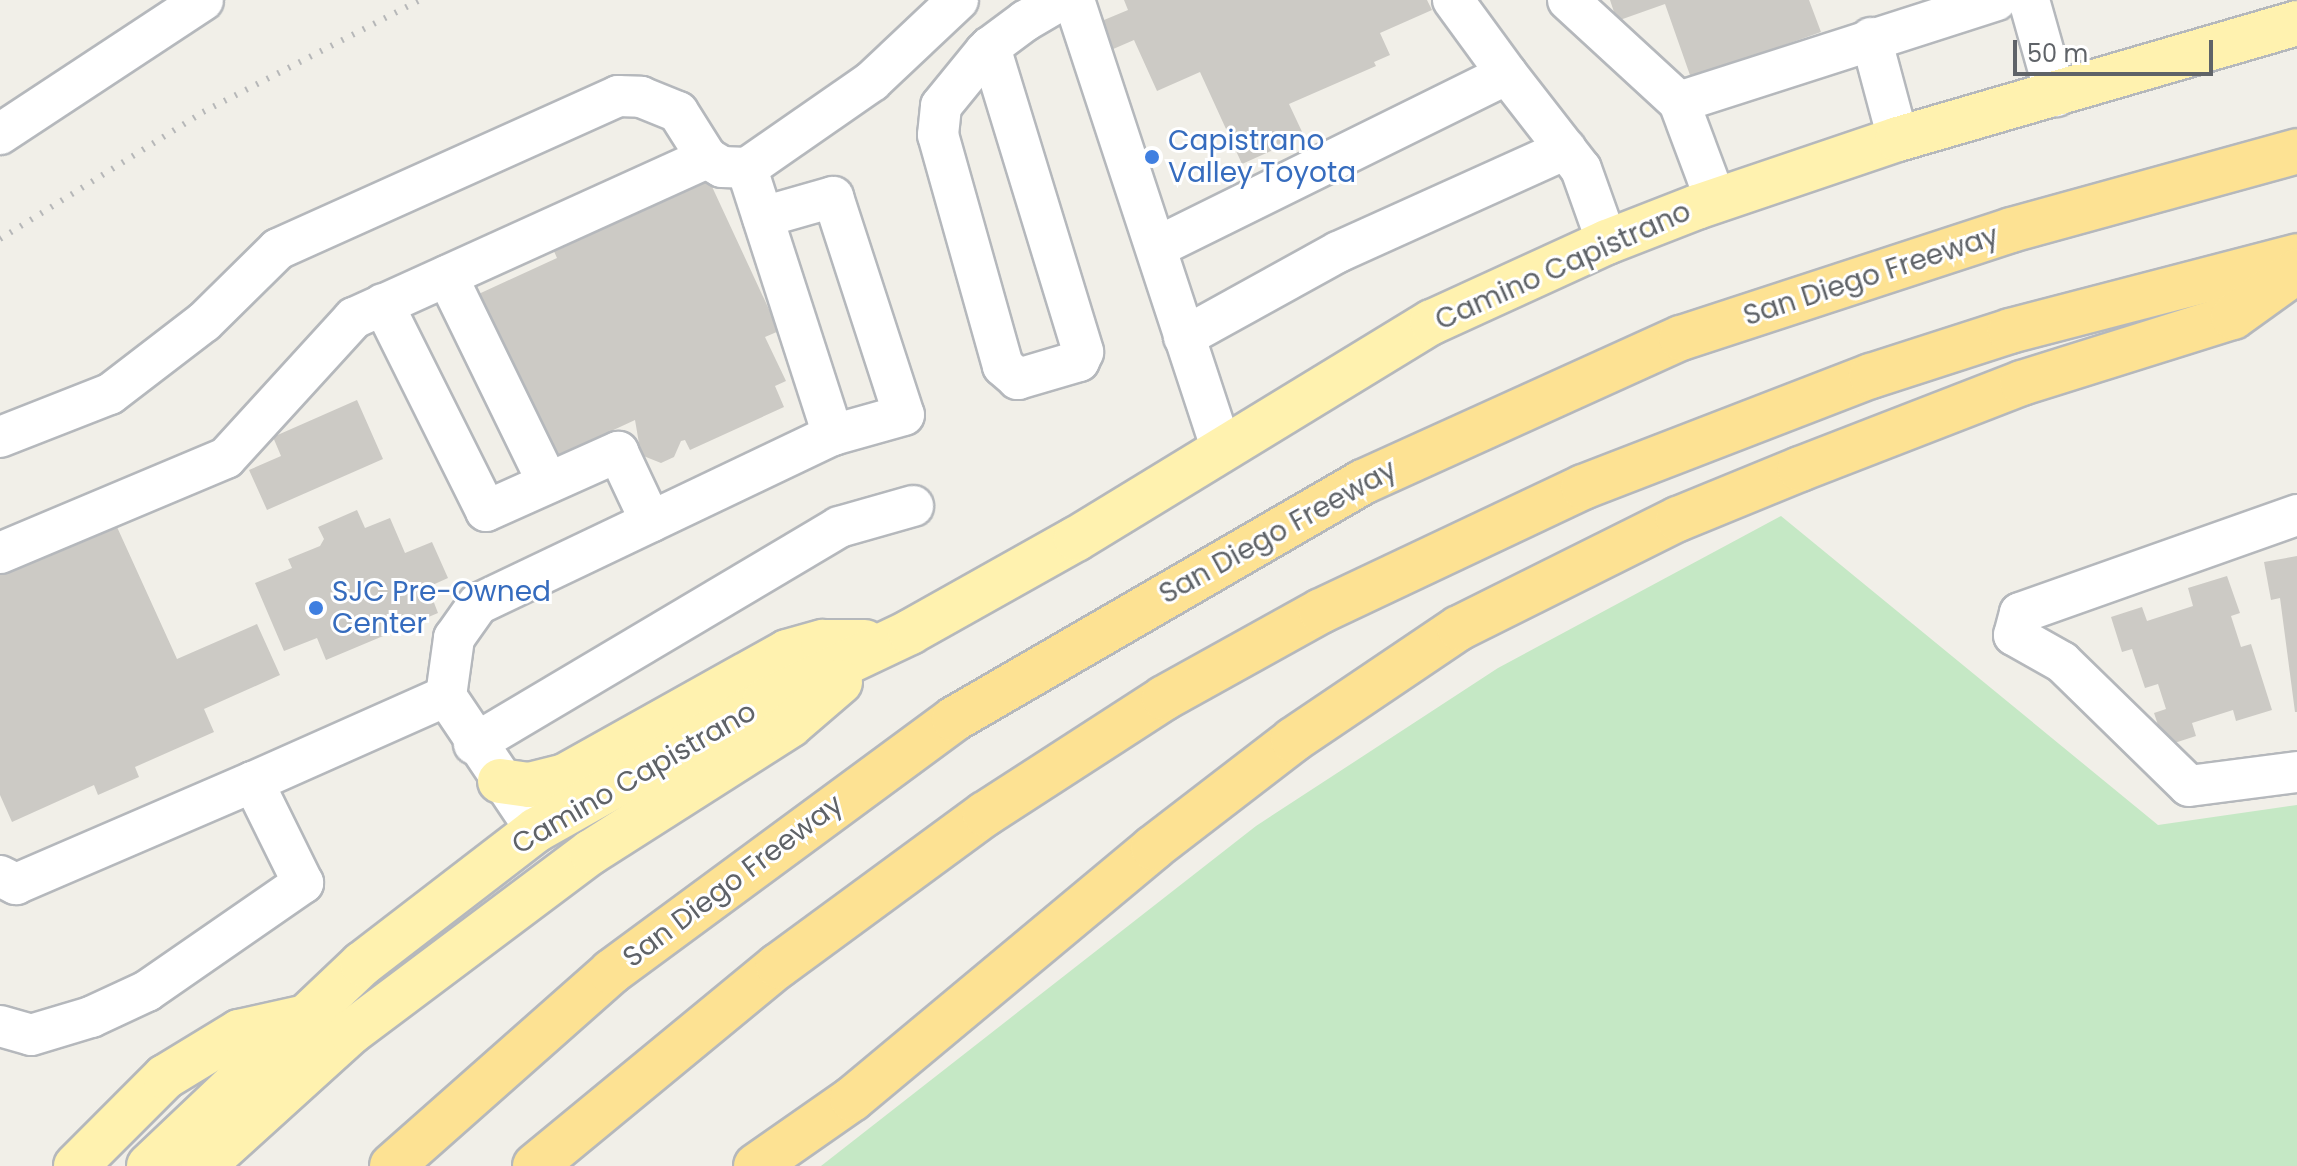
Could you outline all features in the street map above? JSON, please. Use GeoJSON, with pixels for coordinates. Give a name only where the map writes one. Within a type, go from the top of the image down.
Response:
{"type":"FeatureCollection","features":[{"type":"Feature","properties":{"kind":"highway","name":"San Diego Freeway"},"geometry":{"type":"LineString","coordinates":[[392,1166],[611,972],[954,719],[1363,482],[1681,338],[2011,230],[2297,151]]}},
{"type":"Feature","properties":{"kind":"highway"},"geometry":{"type":"LineString","coordinates":[[542,1159],[778,966],[985,814],[1164,698],[1321,611],[1583,487],[1871,376],[2010,331],[2297,256]]}},
{"type":"Feature","properties":{"kind":"highway"},"geometry":{"type":"LineString","coordinates":[[756,1166],[852,1099],[1153,848],[1293,740],[1459,628],[1678,519],[1800,469],[2022,383],[2233,317],[2297,271]]}},
{"type":"Feature","properties":{"kind":"main road","name":"Camino Capistrano"},"geometry":{"type":"LineString","coordinates":[[149,1166],[399,933],[536,830],[765,701],[888,641],[1076,539],[1432,322],[1607,242],[1716,201],[1898,139],[2056,96],[2297,23]]}},
{"type":"Feature","properties":{"kind":"main road","name":"Camino Capistrano"},"geometry":{"type":"LineString","coordinates":[[203,1166],[351,1032],[591,852],[734,763],[826,694],[888,641]]}},
{"type":"Feature","properties":{"kind":"main road"},"geometry":{"type":"LineString","coordinates":[[500,781],[529,785],[565,776],[787,652],[823,642],[888,641]]}},
{"type":"Feature","properties":{"kind":"main road"},"geometry":{"type":"LineString","coordinates":[[351,1032],[402,965],[531,864],[536,830],[554,836],[584,834],[612,822],[826,694]]}},
{"type":"Feature","properties":{"kind":"main road"},"geometry":{"type":"LineString","coordinates":[[76,1166],[165,1077],[239,1032],[308,1017]]}},
{"type":"Feature","properties":{"kind":"lane"},"geometry":{"type":"LineString","coordinates":[[0,134],[150,13],[203,0]]}},
{"type":"Feature","properties":{"kind":"lane"},"geometry":{"type":"LineString","coordinates":[[0,437],[110,394],[204,322],[278,249],[607,101],[641,97],[678,112],[707,158],[722,167],[747,168],[872,81],[958,0]]}},
{"type":"Feature","properties":{"kind":"lane"},"geometry":{"type":"LineString","coordinates":[[990,47],[1083,352],[1079,361],[1018,379],[1003,366],[938,135],[941,106],[990,47],[1061,0]]}},
{"type":"Feature","properties":{"kind":"lane"},"geometry":{"type":"LineString","coordinates":[[1074,0],[1222,450]]}},
{"type":"Feature","properties":{"kind":"lane"},"geometry":{"type":"LineString","coordinates":[[1453,0],[1581,169],[1607,242]]}},
{"type":"Feature","properties":{"kind":"lane"},"geometry":{"type":"LineString","coordinates":[[1568,0],[1679,102],[1716,201]]}},
{"type":"Feature","properties":{"kind":"lane"},"geometry":{"type":"LineString","coordinates":[[1679,102],[1871,38],[1953,6],[1996,0]]}},
{"type":"Feature","properties":{"kind":"lane"},"geometry":{"type":"LineString","coordinates":[[2029,0],[2056,96]]}},
{"type":"Feature","properties":{"kind":"lane"},"geometry":{"type":"LineString","coordinates":[[1871,38],[1898,139]]}},
{"type":"Feature","properties":{"kind":"lane"},"geometry":{"type":"LineString","coordinates":[[1157,247],[1507,74]]}},
{"type":"Feature","properties":{"kind":"lane"},"geometry":{"type":"LineString","coordinates":[[1184,337],[1338,252],[1566,149]]}},
{"type":"Feature","properties":{"kind":"lane"},"geometry":{"type":"LineString","coordinates":[[0,553],[226,458],[354,318],[707,158]]}},
{"type":"Feature","properties":{"kind":"lane"},"geometry":{"type":"LineString","coordinates":[[747,168],[833,435]]}},
{"type":"Feature","properties":{"kind":"lane"},"geometry":{"type":"LineString","coordinates":[[536,830],[474,744],[446,696],[454,638],[478,604],[833,435],[904,415],[833,197],[763,217]]}},
{"type":"Feature","properties":{"kind":"lane"},"geometry":{"type":"LineString","coordinates":[[447,276],[548,483]]}},
{"type":"Feature","properties":{"kind":"lane"},"geometry":{"type":"LineString","coordinates":[[383,304],[486,511],[618,452],[651,522]]}},
{"type":"Feature","properties":{"kind":"lane"},"geometry":{"type":"LineString","coordinates":[[474,744],[839,527],[913,506]]}},
{"type":"Feature","properties":{"kind":"lane"},"geometry":{"type":"LineString","coordinates":[[2297,515],[2020,613],[2014,635],[2062,662],[2189,786],[2297,772]]}},
{"type":"Feature","properties":{"kind":"lane"},"geometry":{"type":"LineString","coordinates":[[0,876],[16,884],[446,696]]}},
{"type":"Feature","properties":{"kind":"lane"},"geometry":{"type":"LineString","coordinates":[[0,1026],[31,1035],[147,991],[303,883],[253,782]]}},
{"type":"Feature","properties":{"kind":"green space"},"geometry":{"type":"Polygon","coordinates":[[[1781,516],[2158,825],[2297,805],[2297,1166],[821,1166],[1256,826],[1498,668],[1781,516]]]}},
{"type":"Feature","properties":{"kind":"building"},"geometry":{"type":"Polygon","coordinates":[[[1124,0],[1427,0],[1432,10],[1380,33],[1390,55],[1374,62],[1376,66],[1289,104],[1304,136],[1242,164],[1200,72],[1157,91],[1134,40],[1104,53],[1092,25],[1128,10],[1124,0]]]}},
{"type":"Feature","properties":{"kind":"building"},"geometry":{"type":"Polygon","coordinates":[[[1610,0],[1809,0],[1821,32],[1691,78],[1665,4],[1617,21],[1610,0]]]}},
{"type":"Feature","properties":{"kind":"building"},"geometry":{"type":"Polygon","coordinates":[[[708,178],[779,331],[765,337],[786,381],[775,386],[784,407],[690,450],[685,440],[681,441],[674,457],[661,463],[641,455],[635,420],[551,459],[470,298],[557,258],[553,249],[708,178]]]}},
{"type":"Feature","properties":{"kind":"building"},"geometry":{"type":"Polygon","coordinates":[[[357,400],[383,459],[267,510],[249,470],[281,456],[273,437],[357,400]]]}},
{"type":"Feature","properties":{"kind":"building"},"geometry":{"type":"Polygon","coordinates":[[[357,510],[365,528],[390,518],[405,553],[432,542],[448,578],[428,587],[438,613],[326,660],[317,638],[284,651],[255,583],[292,568],[288,559],[320,546],[324,539],[318,527],[357,510]]]}},
{"type":"Feature","properties":{"kind":"building"},"geometry":{"type":"Polygon","coordinates":[[[112,516],[177,659],[257,624],[280,675],[204,709],[214,732],[135,767],[139,777],[98,795],[94,785],[12,822],[0,795],[0,566],[112,516]]]}},
{"type":"Feature","properties":{"kind":"building"},"geometry":{"type":"Polygon","coordinates":[[[2297,556],[2295,712],[2280,598],[2271,600],[2264,562],[2297,556]]]}},
{"type":"Feature","properties":{"kind":"building"},"geometry":{"type":"Polygon","coordinates":[[[2227,576],[2240,613],[2231,616],[2241,647],[2251,644],[2272,710],[2236,721],[2233,710],[2192,723],[2196,736],[2165,746],[2154,713],[2166,709],[2158,684],[2145,688],[2132,649],[2122,652],[2111,617],[2142,607],[2147,621],[2193,606],[2188,588],[2227,576]]]}},
{"type":"Feature","properties":{"kind":"railway"},"geometry":{"type":"LineString","coordinates":[[0,239],[203,112],[420,0]]}},
{"type":"Feature","properties":{"kind":"place","name":"Capistrano Valley Toyota"},"geometry":{"type":"Point","coordinates":[1152,157]}},
{"type":"Feature","properties":{"kind":"place","name":"SJC Pre-Owned Center"},"geometry":{"type":"Point","coordinates":[316,608]}}]}
